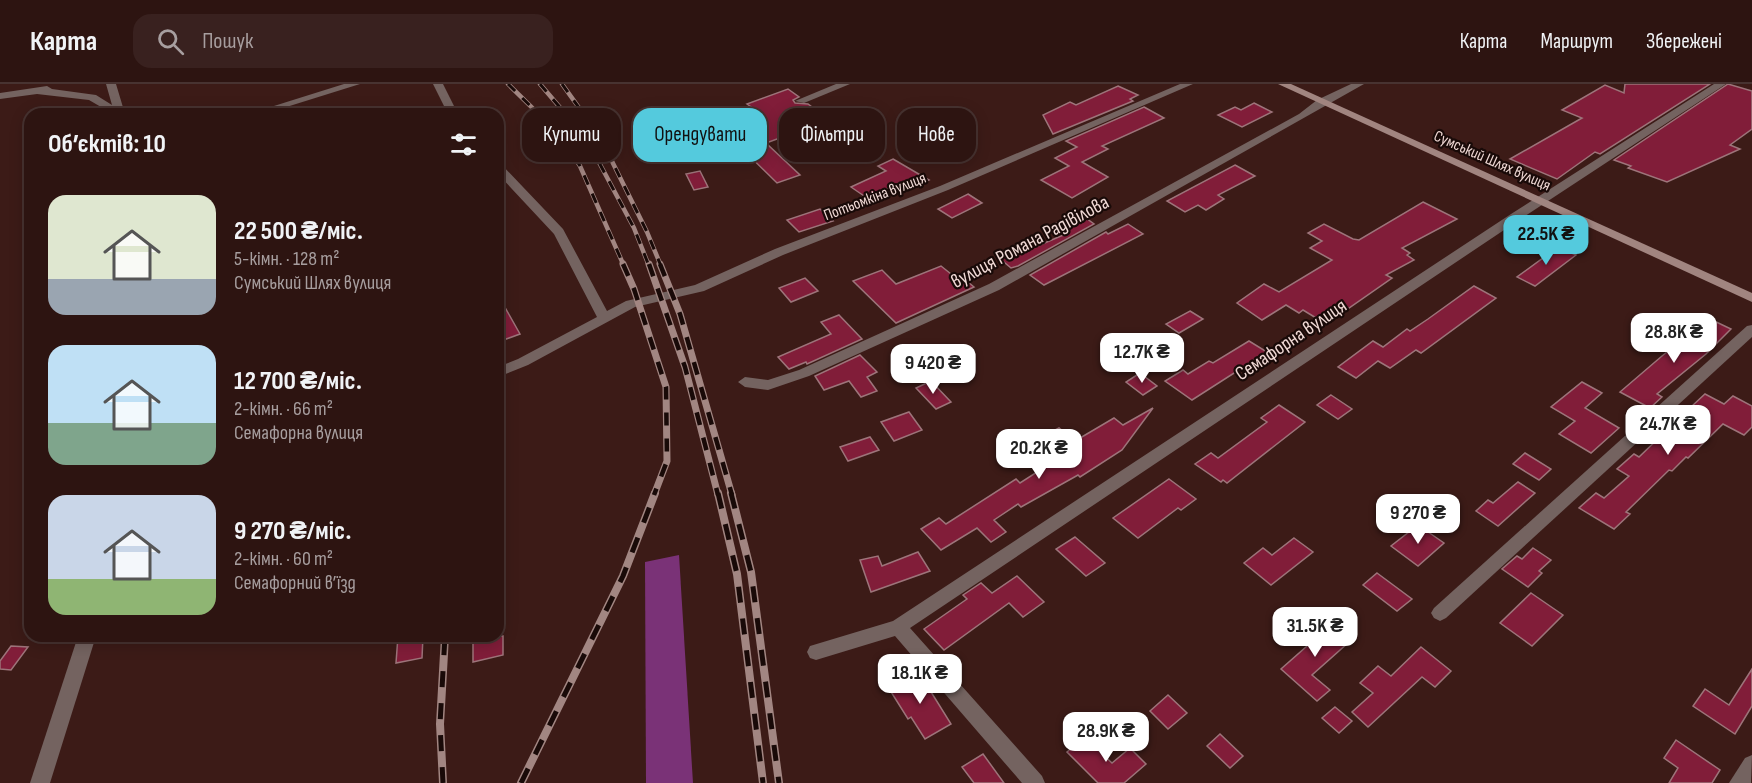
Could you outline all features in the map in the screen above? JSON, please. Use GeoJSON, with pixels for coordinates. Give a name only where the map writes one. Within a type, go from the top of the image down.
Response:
{"type":"FeatureCollection","features":[{"type":"Feature","properties":{"kind":"main road","name":"Сумський Шлях вулиця"},"geometry":{"type":"LineString","coordinates":[[1283,84],[1752,297]]}},
{"type":"Feature","properties":{"kind":"street"},"geometry":{"type":"LineString","coordinates":[[0,96],[39,91],[64,84]]}},
{"type":"Feature","properties":{"kind":"street"},"geometry":{"type":"LineString","coordinates":[[111,84],[118,108]]}},
{"type":"Feature","properties":{"kind":"street"},"geometry":{"type":"LineString","coordinates":[[274,108],[356,84]]}},
{"type":"Feature","properties":{"kind":"street"},"geometry":{"type":"LineString","coordinates":[[438,84],[450,108]]}},
{"type":"Feature","properties":{"kind":"street"},"geometry":{"type":"LineString","coordinates":[[800,101],[845,84]]}},
{"type":"Feature","properties":{"kind":"street","name":"Потьомкіна вулиця"},"geometry":{"type":"LineString","coordinates":[[504,370],[523,362],[631,304],[699,288],[779,252],[944,188],[1188,84]]}},
{"type":"Feature","properties":{"kind":"street","name":"вулиця Романа Радівілова"},"geometry":{"type":"LineString","coordinates":[[745,382],[768,385],[804,373],[994,287],[1304,116],[1321,102],[1359,84]]}},
{"type":"Feature","properties":{"kind":"street","name":"Семафорна вулиця"},"geometry":{"type":"LineString","coordinates":[[816,652],[898,627],[1721,84]]}},
{"type":"Feature","properties":{"kind":"street"},"geometry":{"type":"LineString","coordinates":[[0,91],[25,93]]}},
{"type":"Feature","properties":{"kind":"street"},"geometry":{"type":"LineString","coordinates":[[39,91],[92,97],[111,108]]}},
{"type":"Feature","properties":{"kind":"street"},"geometry":{"type":"LineString","coordinates":[[504,173],[559,232],[604,317]]}},
{"type":"Feature","properties":{"kind":"street"},"geometry":{"type":"LineString","coordinates":[[1440,613],[1752,329]]}},
{"type":"Feature","properties":{"kind":"street"},"geometry":{"type":"LineString","coordinates":[[898,627],[1035,783]]}},
{"type":"Feature","properties":{"kind":"street"},"geometry":{"type":"LineString","coordinates":[[40,783],[85,642]]}},
{"type":"Feature","properties":{"kind":"street"},"geometry":{"type":"LineString","coordinates":[[1739,783],[1752,765]]}},
{"type":"Feature","properties":{"kind":"shaded area"},"geometry":{"type":"Polygon","coordinates":[[[679,555],[693,783],[646,783],[645,562],[679,555]]]}},
{"type":"Feature","properties":{"kind":"building"},"geometry":{"type":"Polygon","coordinates":[[[1625,84],[1710,84],[1600,154],[1595,152],[1557,179],[1510,159],[1582,118],[1562,110],[1605,85],[1624,93],[1625,84]]]}},
{"type":"Feature","properties":{"kind":"building"},"geometry":{"type":"Polygon","coordinates":[[[1728,84],[1752,91],[1752,129],[1730,145],[1740,149],[1667,182],[1628,168],[1631,166],[1614,160],[1728,84]]]}},
{"type":"Feature","properties":{"kind":"building"},"geometry":{"type":"Polygon","coordinates":[[[1118,86],[1138,95],[1130,99],[1133,101],[1053,134],[1043,115],[1070,102],[1076,105],[1118,86]]]}},
{"type":"Feature","properties":{"kind":"building"},"geometry":{"type":"Polygon","coordinates":[[[788,89],[799,97],[793,100],[795,103],[808,104],[813,108],[779,108],[779,138],[767,143],[767,108],[753,108],[747,104],[788,89]]]}},
{"type":"Feature","properties":{"kind":"building"},"geometry":{"type":"Polygon","coordinates":[[[1254,103],[1272,112],[1242,127],[1218,115],[1235,107],[1241,110],[1254,103]]]}},
{"type":"Feature","properties":{"kind":"building"},"geometry":{"type":"Polygon","coordinates":[[[1144,107],[1164,118],[1102,146],[1108,149],[1082,162],[1108,177],[1072,198],[1041,180],[1069,166],[1055,158],[1077,147],[1066,141],[1144,107]]]}},
{"type":"Feature","properties":{"kind":"building"},"geometry":{"type":"Polygon","coordinates":[[[767,144],[779,155],[779,162],[786,162],[800,175],[777,183],[756,162],[767,162],[767,144]]]}},
{"type":"Feature","properties":{"kind":"building"},"geometry":{"type":"Polygon","coordinates":[[[893,159],[929,180],[909,190],[899,183],[867,198],[851,187],[886,171],[878,166],[893,159]]]}},
{"type":"Feature","properties":{"kind":"building"},"geometry":{"type":"Polygon","coordinates":[[[1235,165],[1255,176],[1218,195],[1224,199],[1206,210],[1198,205],[1185,212],[1167,201],[1235,165]]]}},
{"type":"Feature","properties":{"kind":"building"},"geometry":{"type":"Polygon","coordinates":[[[700,171],[708,187],[694,190],[686,174],[700,171]]]}},
{"type":"Feature","properties":{"kind":"building"},"geometry":{"type":"Polygon","coordinates":[[[968,194],[982,203],[952,218],[938,209],[968,194]]]}},
{"type":"Feature","properties":{"kind":"building"},"geometry":{"type":"Polygon","coordinates":[[[1423,202],[1457,219],[1402,248],[1410,253],[1407,255],[1414,260],[1386,275],[1392,278],[1326,324],[1303,310],[1299,313],[1286,305],[1262,320],[1237,303],[1264,284],[1279,292],[1332,260],[1310,248],[1322,241],[1308,233],[1324,224],[1359,240],[1423,202]]]}},
{"type":"Feature","properties":{"kind":"building"},"geometry":{"type":"Polygon","coordinates":[[[820,209],[833,221],[799,232],[787,220],[820,209]]]}},
{"type":"Feature","properties":{"kind":"building"},"geometry":{"type":"Polygon","coordinates":[[[1079,213],[1094,224],[1018,266],[1011,268],[998,257],[1014,251],[1019,254],[1068,233],[1055,224],[1079,213]]]}},
{"type":"Feature","properties":{"kind":"building"},"geometry":{"type":"Polygon","coordinates":[[[1128,224],[1143,234],[1044,285],[1030,275],[1106,232],[1108,234],[1128,224]]]}},
{"type":"Feature","properties":{"kind":"building"},"geometry":{"type":"Polygon","coordinates":[[[1558,247],[1576,255],[1535,286],[1517,277],[1558,247]]]}},
{"type":"Feature","properties":{"kind":"building"},"geometry":{"type":"Polygon","coordinates":[[[941,266],[956,278],[961,276],[974,287],[896,323],[853,281],[882,270],[896,284],[941,266]]]}},
{"type":"Feature","properties":{"kind":"building"},"geometry":{"type":"Polygon","coordinates":[[[805,278],[818,291],[791,302],[779,288],[805,278]]]}},
{"type":"Feature","properties":{"kind":"building"},"geometry":{"type":"Polygon","coordinates":[[[1474,286],[1496,298],[1421,353],[1416,350],[1390,368],[1378,361],[1356,378],[1338,367],[1373,341],[1383,347],[1407,329],[1410,331],[1474,286]]]}},
{"type":"Feature","properties":{"kind":"building"},"geometry":{"type":"Polygon","coordinates":[[[504,306],[520,334],[504,340],[504,306]]]}},
{"type":"Feature","properties":{"kind":"building"},"geometry":{"type":"Polygon","coordinates":[[[1190,311],[1203,319],[1179,333],[1166,324],[1190,311]]]}},
{"type":"Feature","properties":{"kind":"building"},"geometry":{"type":"Polygon","coordinates":[[[839,315],[862,339],[807,364],[806,362],[789,369],[778,357],[831,334],[821,322],[839,315]]]}},
{"type":"Feature","properties":{"kind":"building"},"geometry":{"type":"Polygon","coordinates":[[[1712,320],[1731,329],[1706,354],[1657,394],[1662,397],[1650,408],[1620,392],[1681,341],[1684,343],[1712,320]]]}},
{"type":"Feature","properties":{"kind":"building"},"geometry":{"type":"Polygon","coordinates":[[[1249,341],[1267,352],[1192,400],[1165,381],[1183,370],[1188,374],[1209,361],[1213,363],[1249,341]]]}},
{"type":"Feature","properties":{"kind":"building"},"geometry":{"type":"Polygon","coordinates":[[[860,355],[877,372],[867,377],[877,391],[861,397],[849,381],[824,390],[815,376],[860,355]]]}},
{"type":"Feature","properties":{"kind":"building"},"geometry":{"type":"Polygon","coordinates":[[[1140,373],[1157,386],[1143,395],[1126,382],[1140,373]]]}},
{"type":"Feature","properties":{"kind":"building"},"geometry":{"type":"Polygon","coordinates":[[[931,381],[951,402],[936,409],[916,388],[931,381]]]}},
{"type":"Feature","properties":{"kind":"building"},"geometry":{"type":"Polygon","coordinates":[[[1582,382],[1602,393],[1585,408],[1619,428],[1591,453],[1559,434],[1575,421],[1551,407],[1582,382]]]}},
{"type":"Feature","properties":{"kind":"building"},"geometry":{"type":"Polygon","coordinates":[[[1705,394],[1724,404],[1733,396],[1752,406],[1752,427],[1744,435],[1723,424],[1688,458],[1686,457],[1672,471],[1669,470],[1626,512],[1630,514],[1614,529],[1579,508],[1596,493],[1604,498],[1629,476],[1617,469],[1634,454],[1639,457],[1666,431],[1670,434],[1697,409],[1692,406],[1705,394]]]}},
{"type":"Feature","properties":{"kind":"building"},"geometry":{"type":"Polygon","coordinates":[[[1331,395],[1352,409],[1338,419],[1317,405],[1331,395]]]}},
{"type":"Feature","properties":{"kind":"building"},"geometry":{"type":"Polygon","coordinates":[[[1279,405],[1305,422],[1227,483],[1223,480],[1221,482],[1195,464],[1211,453],[1218,458],[1267,422],[1261,418],[1279,405]]]}},
{"type":"Feature","properties":{"kind":"building"},"geometry":{"type":"Polygon","coordinates":[[[1153,408],[1122,450],[1080,477],[1078,475],[1021,507],[1018,504],[994,520],[1006,532],[991,542],[977,528],[941,550],[921,529],[939,518],[946,524],[1016,479],[1020,483],[1059,458],[1056,456],[1061,453],[1042,437],[1059,428],[1075,441],[1114,418],[1123,425],[1153,408]]]}},
{"type":"Feature","properties":{"kind":"building"},"geometry":{"type":"Polygon","coordinates":[[[909,412],[922,430],[894,441],[881,422],[909,412]]]}},
{"type":"Feature","properties":{"kind":"building"},"geometry":{"type":"Polygon","coordinates":[[[870,437],[879,450],[848,461],[840,447],[870,437]]]}},
{"type":"Feature","properties":{"kind":"building"},"geometry":{"type":"Polygon","coordinates":[[[1525,453],[1551,469],[1539,480],[1513,464],[1525,453]]]}},
{"type":"Feature","properties":{"kind":"building"},"geometry":{"type":"Polygon","coordinates":[[[1169,479],[1196,499],[1181,510],[1178,508],[1138,538],[1113,518],[1169,479]]]}},
{"type":"Feature","properties":{"kind":"building"},"geometry":{"type":"Polygon","coordinates":[[[1518,482],[1535,493],[1498,526],[1476,511],[1488,500],[1493,503],[1518,482]]]}},
{"type":"Feature","properties":{"kind":"building"},"geometry":{"type":"Polygon","coordinates":[[[1418,525],[1444,543],[1418,566],[1391,546],[1418,525]]]}},
{"type":"Feature","properties":{"kind":"building"},"geometry":{"type":"Polygon","coordinates":[[[1075,537],[1105,563],[1086,576],[1056,549],[1075,537]]]}},
{"type":"Feature","properties":{"kind":"building"},"geometry":{"type":"Polygon","coordinates":[[[1294,538],[1313,552],[1271,585],[1244,563],[1263,548],[1272,555],[1294,538]]]}},
{"type":"Feature","properties":{"kind":"building"},"geometry":{"type":"Polygon","coordinates":[[[1533,548],[1551,560],[1539,571],[1542,573],[1528,587],[1502,569],[1517,556],[1522,559],[1533,548]]]}},
{"type":"Feature","properties":{"kind":"building"},"geometry":{"type":"Polygon","coordinates":[[[918,552],[930,571],[871,592],[860,560],[878,556],[882,566],[918,552]]]}},
{"type":"Feature","properties":{"kind":"building"},"geometry":{"type":"Polygon","coordinates":[[[1377,573],[1412,599],[1397,611],[1363,585],[1377,573]]]}},
{"type":"Feature","properties":{"kind":"building"},"geometry":{"type":"Polygon","coordinates":[[[1017,576],[1044,602],[1023,617],[1009,603],[944,650],[924,629],[967,599],[963,595],[981,583],[992,593],[1017,576]]]}},
{"type":"Feature","properties":{"kind":"building"},"geometry":{"type":"Polygon","coordinates":[[[1531,593],[1563,615],[1532,646],[1500,623],[1531,593]]]}},
{"type":"Feature","properties":{"kind":"building"},"geometry":{"type":"Polygon","coordinates":[[[1322,620],[1349,642],[1312,675],[1330,690],[1317,701],[1281,669],[1307,646],[1298,639],[1322,620]]]}},
{"type":"Feature","properties":{"kind":"building"},"geometry":{"type":"Polygon","coordinates":[[[398,642],[423,642],[422,658],[396,663],[398,642]]]}},
{"type":"Feature","properties":{"kind":"building"},"geometry":{"type":"Polygon","coordinates":[[[473,642],[503,642],[503,655],[473,662],[473,642]]]}},
{"type":"Feature","properties":{"kind":"building"},"geometry":{"type":"Polygon","coordinates":[[[11,646],[28,647],[11,670],[0,669],[0,661],[11,646]]]}},
{"type":"Feature","properties":{"kind":"building"},"geometry":{"type":"Polygon","coordinates":[[[1421,647],[1451,671],[1435,687],[1422,677],[1368,727],[1352,712],[1373,693],[1360,683],[1378,666],[1391,676],[1421,647]]]}},
{"type":"Feature","properties":{"kind":"building"},"geometry":{"type":"Polygon","coordinates":[[[1752,669],[1752,706],[1735,734],[1693,706],[1705,689],[1729,705],[1752,669]]]}},
{"type":"Feature","properties":{"kind":"building"},"geometry":{"type":"Polygon","coordinates":[[[918,671],[951,724],[925,739],[911,717],[908,719],[888,687],[918,671]]]}},
{"type":"Feature","properties":{"kind":"building"},"geometry":{"type":"Polygon","coordinates":[[[1168,695],[1187,713],[1168,729],[1150,711],[1168,695]]]}},
{"type":"Feature","properties":{"kind":"building"},"geometry":{"type":"Polygon","coordinates":[[[1335,707],[1352,721],[1339,733],[1322,718],[1335,707]]]}},
{"type":"Feature","properties":{"kind":"building"},"geometry":{"type":"Polygon","coordinates":[[[1220,734],[1243,756],[1230,768],[1207,746],[1220,734]]]}},
{"type":"Feature","properties":{"kind":"building"},"geometry":{"type":"Polygon","coordinates":[[[1084,737],[1112,763],[1130,748],[1146,764],[1124,783],[1098,783],[1067,752],[1084,737]]]}},
{"type":"Feature","properties":{"kind":"building"},"geometry":{"type":"Polygon","coordinates":[[[1676,740],[1720,770],[1712,783],[1669,783],[1678,768],[1664,758],[1676,740]]]}},
{"type":"Feature","properties":{"kind":"building"},"geometry":{"type":"Polygon","coordinates":[[[983,754],[1004,783],[974,783],[962,767],[983,754]]]}},
{"type":"Feature","properties":{"kind":"railway"},"geometry":{"type":"LineString","coordinates":[[508,84],[561,136],[580,166],[624,266]]}},
{"type":"Feature","properties":{"kind":"railway"},"geometry":{"type":"LineString","coordinates":[[540,84],[586,138],[634,228],[649,266]]}},
{"type":"Feature","properties":{"kind":"railway"},"geometry":{"type":"LineString","coordinates":[[562,84],[600,137],[647,232],[661,266]]}},
{"type":"Feature","properties":{"kind":"railway"},"geometry":{"type":"LineString","coordinates":[[623,264],[634,289],[666,387],[667,461],[654,495]]}},
{"type":"Feature","properties":{"kind":"railway"},"geometry":{"type":"LineString","coordinates":[[649,264],[685,367],[718,495]]}},
{"type":"Feature","properties":{"kind":"railway"},"geometry":{"type":"LineString","coordinates":[[660,264],[680,314],[732,495]]}},
{"type":"Feature","properties":{"kind":"railway"},"geometry":{"type":"LineString","coordinates":[[521,783],[623,576],[655,493]]}},
{"type":"Feature","properties":{"kind":"railway"},"geometry":{"type":"LineString","coordinates":[[718,493],[737,574],[763,783]]}},
{"type":"Feature","properties":{"kind":"railway"},"geometry":{"type":"LineString","coordinates":[[731,493],[751,572],[779,783]]}},
{"type":"Feature","properties":{"kind":"railway"},"geometry":{"type":"LineString","coordinates":[[443,783],[440,724],[445,642]]}}]}
